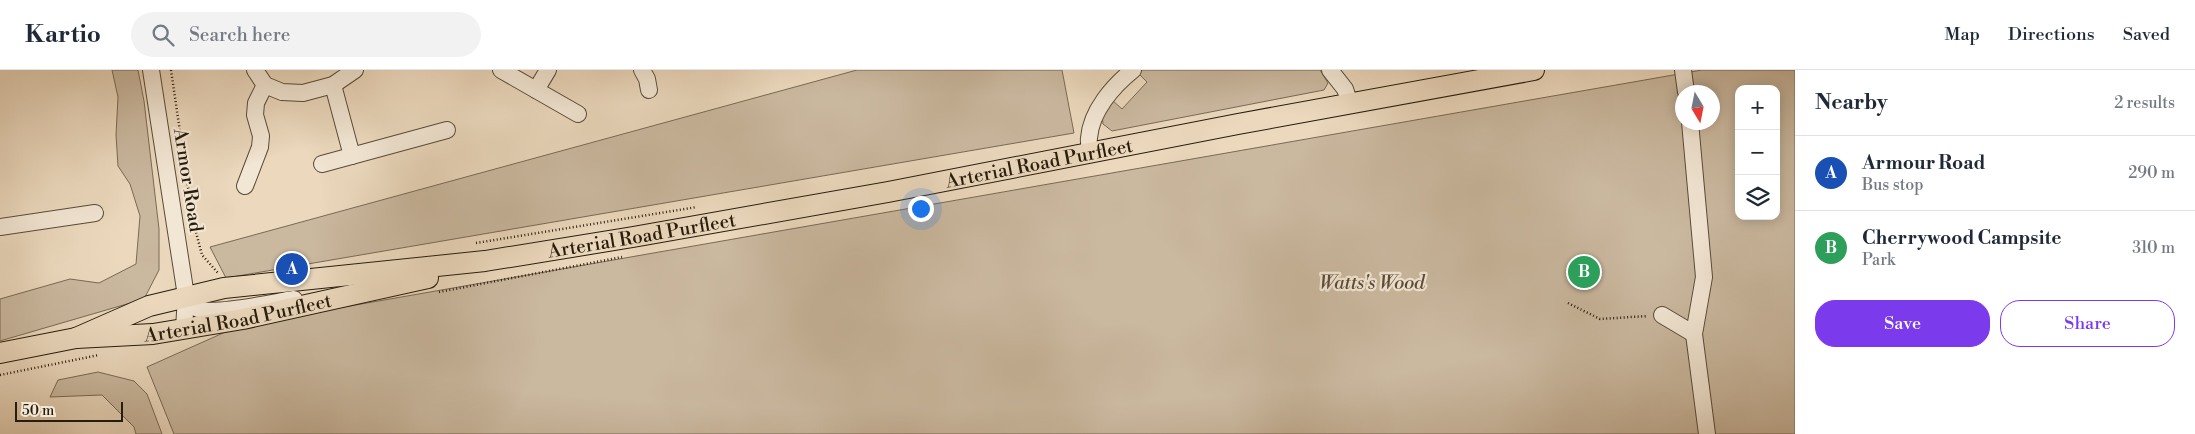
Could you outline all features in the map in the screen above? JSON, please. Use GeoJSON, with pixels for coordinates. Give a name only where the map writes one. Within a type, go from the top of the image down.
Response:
{"type":"FeatureCollection","features":[{"type":"Feature","properties":{"kind":"main road","name":"Arterial Road Purfleet"},"geometry":{"type":"LineString","coordinates":[[76,338],[149,306],[224,288],[486,261],[878,194],[1534,70]]}},
{"type":"Feature","properties":{"kind":"main road","name":"Arterial Road Purfleet"},"geometry":{"type":"LineString","coordinates":[[0,353],[76,338],[153,334],[252,318],[431,277],[486,261]]}},
{"type":"Feature","properties":{"kind":"street","name":"Armor Road"},"geometry":{"type":"LineString","coordinates":[[151,70],[186,296],[184,329]]}},
{"type":"Feature","properties":{"kind":"street"},"geometry":{"type":"LineString","coordinates":[[255,70],[265,85],[282,92],[303,93],[333,85],[355,70]]}},
{"type":"Feature","properties":{"kind":"street"},"geometry":{"type":"LineString","coordinates":[[501,70],[578,114]]}},
{"type":"Feature","properties":{"kind":"street"},"geometry":{"type":"LineString","coordinates":[[536,90],[548,70]]}},
{"type":"Feature","properties":{"kind":"street"},"geometry":{"type":"LineString","coordinates":[[642,70],[649,90]]}},
{"type":"Feature","properties":{"kind":"street"},"geometry":{"type":"LineString","coordinates":[[1091,153],[1089,138],[1101,105],[1133,70]]}},
{"type":"Feature","properties":{"kind":"street"},"geometry":{"type":"LineString","coordinates":[[1330,70],[1345,89],[1350,104]]}},
{"type":"Feature","properties":{"kind":"street"},"geometry":{"type":"LineString","coordinates":[[1683,70],[1685,85]]}},
{"type":"Feature","properties":{"kind":"street"},"geometry":{"type":"LineString","coordinates":[[245,186],[260,147],[261,136],[255,115],[256,103],[265,85]]}},
{"type":"Feature","properties":{"kind":"street"},"geometry":{"type":"LineString","coordinates":[[333,85],[352,156]]}},
{"type":"Feature","properties":{"kind":"street"},"geometry":{"type":"LineString","coordinates":[[322,164],[447,130]]}},
{"type":"Feature","properties":{"kind":"street"},"geometry":{"type":"LineString","coordinates":[[1691,130],[1704,277],[1694,334],[1707,434]]}},
{"type":"Feature","properties":{"kind":"street"},"geometry":{"type":"LineString","coordinates":[[0,227],[95,213]]}},
{"type":"Feature","properties":{"kind":"street"},"geometry":{"type":"LineString","coordinates":[[186,296],[195,308],[206,311],[223,311],[431,277]]}},
{"type":"Feature","properties":{"kind":"street"},"geometry":{"type":"LineString","coordinates":[[1662,314],[1694,334]]}},
{"type":"Feature","properties":{"kind":"path"},"geometry":{"type":"LineString","coordinates":[[172,70],[193,221],[202,255],[222,276]]}},
{"type":"Feature","properties":{"kind":"path"},"geometry":{"type":"LineString","coordinates":[[471,244],[706,205]]}},
{"type":"Feature","properties":{"kind":"path"},"geometry":{"type":"LineString","coordinates":[[1568,303],[1600,319],[1662,314]]}},
{"type":"Feature","properties":{"kind":"green space"},"geometry":{"type":"Polygon","coordinates":[[[112,70],[138,70],[144,101],[159,229],[159,270],[144,299],[0,341],[0,299],[70,279],[99,283],[136,264],[140,216],[130,184],[118,166],[116,135],[118,97],[112,70]]]}},
{"type":"Feature","properties":{"kind":"green space"},"geometry":{"type":"Polygon","coordinates":[[[857,70],[1062,70],[1074,133],[226,278],[210,247],[857,70]]]}},
{"type":"Feature","properties":{"kind":"green space"},"geometry":{"type":"Polygon","coordinates":[[[1135,70],[1320,70],[1328,83],[1324,90],[1112,131],[1103,124],[1102,116],[1112,100],[1122,109],[1147,82],[1135,70]]]}},
{"type":"Feature","properties":{"kind":"green space","name":"Watts's Wood"},"geometry":{"type":"Polygon","coordinates":[[[1702,70],[1795,70],[1795,434],[174,434],[147,367],[241,325],[1702,70]]]}},
{"type":"Feature","properties":{"kind":"green space"},"geometry":{"type":"Polygon","coordinates":[[[98,372],[134,381],[147,394],[162,434],[136,434],[134,427],[102,395],[50,397],[58,380],[98,372]]]}},
{"type":"Feature","properties":{"kind":"place","name":"Armour Road"},"geometry":{"type":"Point","coordinates":[292,269]}},
{"type":"Feature","properties":{"kind":"place","name":"Cherrywood Campsite"},"geometry":{"type":"Point","coordinates":[1584,272]}}]}
